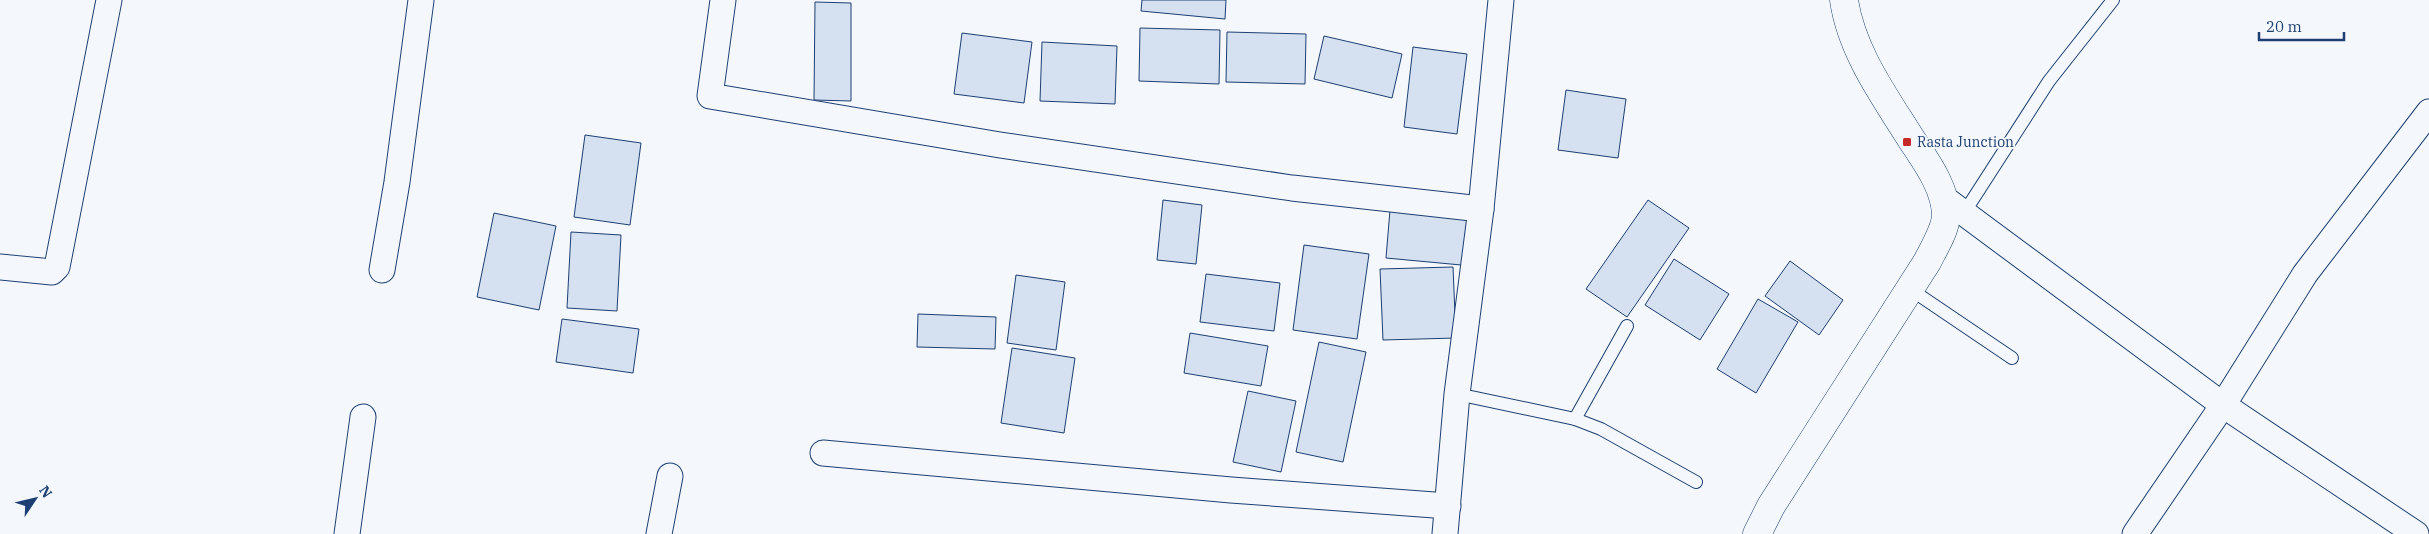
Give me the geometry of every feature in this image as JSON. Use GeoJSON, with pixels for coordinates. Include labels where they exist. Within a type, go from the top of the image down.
{"type":"FeatureCollection","features":[{"type":"Feature","properties":{"kind":"street"},"geometry":{"type":"LineString","coordinates":[[0,267],[52,272],[57,267],[109,0]]}},
{"type":"Feature","properties":{"kind":"street"},"geometry":{"type":"LineString","coordinates":[[382,270],[397,182],[421,0]]}},
{"type":"Feature","properties":{"kind":"street"},"geometry":{"type":"LineString","coordinates":[[723,0],[710,96],[990,143],[1292,188],[1481,209]]}},
{"type":"Feature","properties":{"kind":"street"},"geometry":{"type":"LineString","coordinates":[[1445,534],[1457,394],[1481,209],[1501,0]]}},
{"type":"Feature","properties":{"kind":"street"},"geometry":{"type":"LineString","coordinates":[[1844,0],[1854,38],[1872,74],[1954,206],[2223,405],[2416,534]]}},
{"type":"Feature","properties":{"kind":"street"},"geometry":{"type":"LineString","coordinates":[[2135,534],[2223,405],[2305,274],[2429,112]]}},
{"type":"Feature","properties":{"kind":"street"},"geometry":{"type":"LineString","coordinates":[[1757,534],[1771,506],[1927,262],[1944,228],[1946,217],[1954,206]]}},
{"type":"Feature","properties":{"kind":"street"},"geometry":{"type":"LineString","coordinates":[[347,534],[363,417]]}},
{"type":"Feature","properties":{"kind":"street"},"geometry":{"type":"LineString","coordinates":[[822,453],[1232,490],[1448,506]]}},
{"type":"Feature","properties":{"kind":"street"},"geometry":{"type":"LineString","coordinates":[[659,534],[670,476]]}},
{"type":"Feature","properties":{"kind":"lane"},"geometry":{"type":"LineString","coordinates":[[1954,206],[2113,0]]}},
{"type":"Feature","properties":{"kind":"lane"},"geometry":{"type":"LineString","coordinates":[[1910,289],[2012,358]]}},
{"type":"Feature","properties":{"kind":"lane"},"geometry":{"type":"LineString","coordinates":[[1575,419],[1627,326]]}},
{"type":"Feature","properties":{"kind":"lane"},"geometry":{"type":"LineString","coordinates":[[1457,394],[1575,419],[1601,429],[1696,482]]}},
{"type":"Feature","properties":{"kind":"building"},"geometry":{"type":"Polygon","coordinates":[[[1142,0],[1226,0],[1225,19],[1141,11],[1142,0]]]}},
{"type":"Feature","properties":{"kind":"building"},"geometry":{"type":"Polygon","coordinates":[[[815,2],[851,3],[851,101],[814,100],[815,2]]]}},
{"type":"Feature","properties":{"kind":"building"},"geometry":{"type":"Polygon","coordinates":[[[1140,28],[1220,30],[1219,84],[1139,81],[1140,28]]]}},
{"type":"Feature","properties":{"kind":"building"},"geometry":{"type":"Polygon","coordinates":[[[1227,32],[1306,34],[1305,84],[1226,82],[1227,32]]]}},
{"type":"Feature","properties":{"kind":"building"},"geometry":{"type":"Polygon","coordinates":[[[962,33],[1032,42],[1024,103],[954,94],[962,33]]]}},
{"type":"Feature","properties":{"kind":"building"},"geometry":{"type":"Polygon","coordinates":[[[1324,36],[1402,54],[1392,98],[1314,79],[1324,36]]]}},
{"type":"Feature","properties":{"kind":"building"},"geometry":{"type":"Polygon","coordinates":[[[1042,42],[1117,46],[1115,104],[1040,101],[1042,42]]]}},
{"type":"Feature","properties":{"kind":"building"},"geometry":{"type":"Polygon","coordinates":[[[1413,47],[1467,54],[1457,134],[1404,127],[1413,47]]]}},
{"type":"Feature","properties":{"kind":"building"},"geometry":{"type":"Polygon","coordinates":[[[1566,90],[1626,99],[1618,158],[1558,150],[1566,90]]]}},
{"type":"Feature","properties":{"kind":"building"},"geometry":{"type":"Polygon","coordinates":[[[585,135],[641,143],[630,225],[574,217],[585,135]]]}},
{"type":"Feature","properties":{"kind":"building"},"geometry":{"type":"Polygon","coordinates":[[[1163,200],[1202,205],[1196,264],[1157,260],[1163,200]]]}},
{"type":"Feature","properties":{"kind":"building"},"geometry":{"type":"Polygon","coordinates":[[[1648,200],[1689,228],[1627,317],[1586,289],[1648,200]]]}},
{"type":"Feature","properties":{"kind":"building"},"geometry":{"type":"Polygon","coordinates":[[[1390,210],[1476,218],[1472,266],[1386,258],[1390,210]]]}},
{"type":"Feature","properties":{"kind":"building"},"geometry":{"type":"Polygon","coordinates":[[[494,213],[556,226],[539,310],[477,297],[494,213]]]}},
{"type":"Feature","properties":{"kind":"building"},"geometry":{"type":"Polygon","coordinates":[[[571,232],[621,235],[617,311],[567,308],[571,232]]]}},
{"type":"Feature","properties":{"kind":"building"},"geometry":{"type":"Polygon","coordinates":[[[1304,245],[1369,254],[1357,339],[1293,330],[1304,245]]]}},
{"type":"Feature","properties":{"kind":"building"},"geometry":{"type":"Polygon","coordinates":[[[1674,259],[1729,294],[1700,340],[1645,305],[1674,259]]]}},
{"type":"Feature","properties":{"kind":"building"},"geometry":{"type":"Polygon","coordinates":[[[1790,261],[1843,300],[1819,335],[1765,296],[1790,261]]]}},
{"type":"Feature","properties":{"kind":"building"},"geometry":{"type":"Polygon","coordinates":[[[1453,267],[1456,338],[1383,340],[1380,269],[1453,267]]]}},
{"type":"Feature","properties":{"kind":"building"},"geometry":{"type":"Polygon","coordinates":[[[1206,274],[1280,283],[1274,331],[1200,322],[1206,274]]]}},
{"type":"Feature","properties":{"kind":"building"},"geometry":{"type":"Polygon","coordinates":[[[1016,275],[1065,282],[1056,350],[1007,343],[1016,275]]]}},
{"type":"Feature","properties":{"kind":"building"},"geometry":{"type":"Polygon","coordinates":[[[1758,299],[1798,322],[1756,393],[1717,369],[1758,299]]]}},
{"type":"Feature","properties":{"kind":"building"},"geometry":{"type":"Polygon","coordinates":[[[918,314],[996,317],[995,349],[917,347],[918,314]]]}},
{"type":"Feature","properties":{"kind":"building"},"geometry":{"type":"Polygon","coordinates":[[[562,319],[639,329],[633,373],[556,362],[562,319]]]}},
{"type":"Feature","properties":{"kind":"building"},"geometry":{"type":"Polygon","coordinates":[[[1190,333],[1268,346],[1261,386],[1184,373],[1190,333]]]}},
{"type":"Feature","properties":{"kind":"building"},"geometry":{"type":"Polygon","coordinates":[[[1319,342],[1366,352],[1343,462],[1296,452],[1319,342]]]}},
{"type":"Feature","properties":{"kind":"building"},"geometry":{"type":"Polygon","coordinates":[[[1012,348],[1075,358],[1064,433],[1001,423],[1012,348]]]}},
{"type":"Feature","properties":{"kind":"building"},"geometry":{"type":"Polygon","coordinates":[[[1248,391],[1296,401],[1281,472],[1233,462],[1248,391]]]}},
{"type":"Feature","properties":{"kind":"place","name":"Rasta Junction"},"geometry":{"type":"Point","coordinates":[1907,142]}}]}
